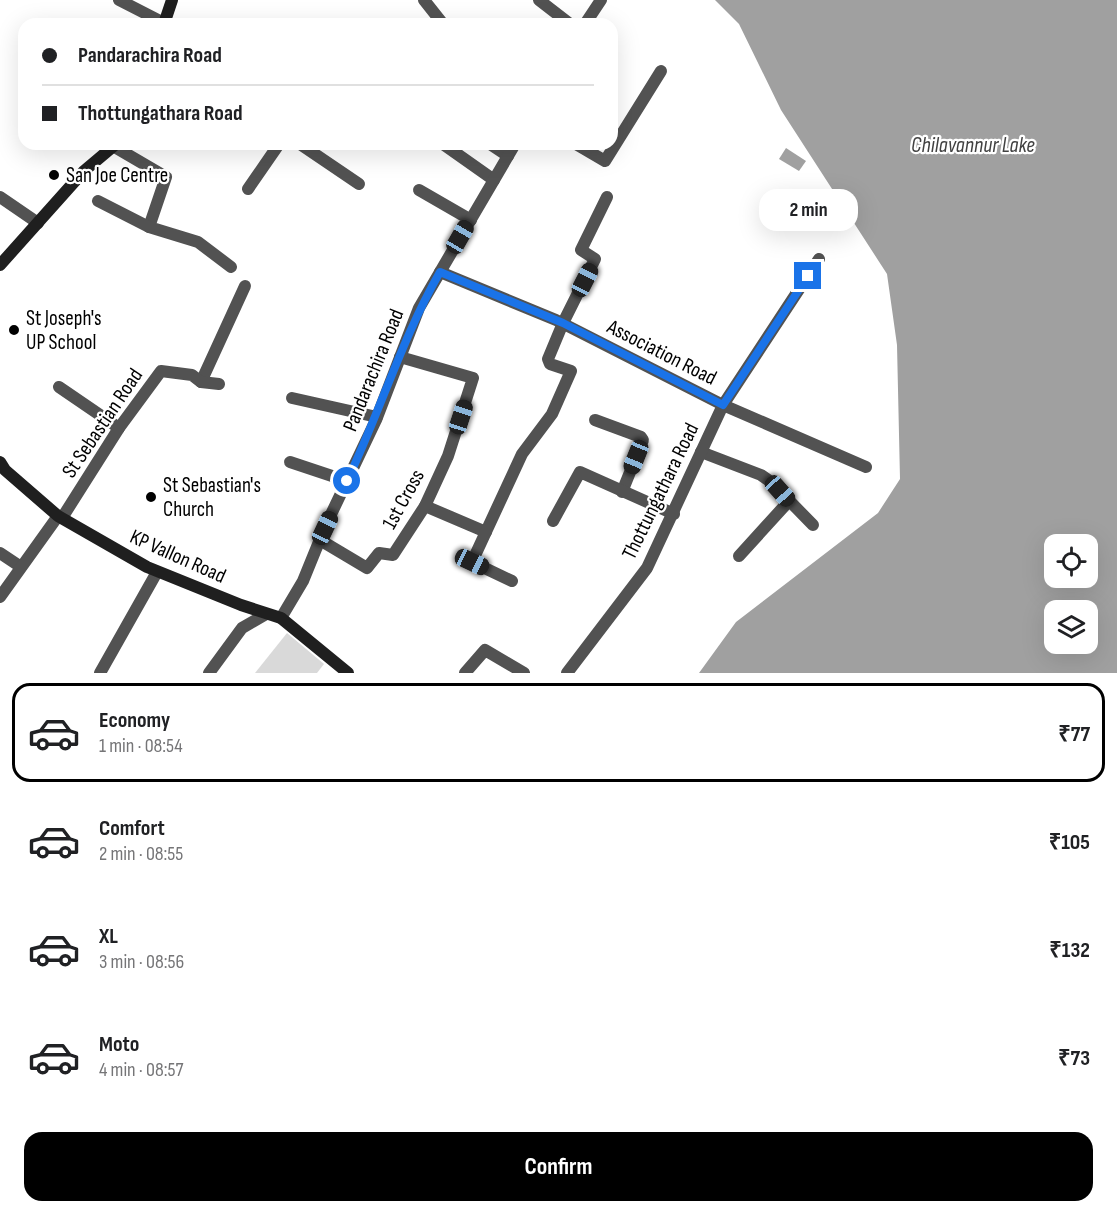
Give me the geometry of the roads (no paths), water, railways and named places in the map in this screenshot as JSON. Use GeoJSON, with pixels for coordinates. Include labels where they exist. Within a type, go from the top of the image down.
{"type":"FeatureCollection","features":[{"type":"Feature","properties":{"kind":"street"},"geometry":{"type":"LineString","coordinates":[[118,0],[152,18]]}},
{"type":"Feature","properties":{"kind":"street"},"geometry":{"type":"LineString","coordinates":[[166,18],[172,0]]}},
{"type":"Feature","properties":{"kind":"street"},"geometry":{"type":"LineString","coordinates":[[424,0],[439,18]]}},
{"type":"Feature","properties":{"kind":"street"},"geometry":{"type":"LineString","coordinates":[[538,0],[562,18]]}},
{"type":"Feature","properties":{"kind":"street"},"geometry":{"type":"LineString","coordinates":[[589,18],[601,0]]}},
{"type":"Feature","properties":{"kind":"street"},"geometry":{"type":"LineString","coordinates":[[618,140],[661,71]]}},
{"type":"Feature","properties":{"kind":"street"},"geometry":{"type":"LineString","coordinates":[[0,265],[84,171],[109,150]]}},
{"type":"Feature","properties":{"kind":"street"},"geometry":{"type":"LineString","coordinates":[[123,150],[166,177],[149,226]]}},
{"type":"Feature","properties":{"kind":"street"},"geometry":{"type":"LineString","coordinates":[[248,189],[275,150]]}},
{"type":"Feature","properties":{"kind":"street"},"geometry":{"type":"LineString","coordinates":[[309,150],[359,184]]}},
{"type":"Feature","properties":{"kind":"street"},"geometry":{"type":"LineString","coordinates":[[452,150],[494,180]]}},
{"type":"Feature","properties":{"kind":"street"},"geometry":{"type":"LineString","coordinates":[[499,150],[508,156]]}},
{"type":"Feature","properties":{"kind":"street","name":"Pandarachira Road"},"geometry":{"type":"LineString","coordinates":[[281,618],[303,581],[377,417],[419,308],[512,150]]}},
{"type":"Feature","properties":{"kind":"street"},"geometry":{"type":"LineString","coordinates":[[586,150],[605,161],[612,150]]}},
{"type":"Feature","properties":{"kind":"street"},"geometry":{"type":"LineString","coordinates":[[419,190],[471,220]]}},
{"type":"Feature","properties":{"kind":"street"},"geometry":{"type":"LineString","coordinates":[[0,197],[38,223]]}},
{"type":"Feature","properties":{"kind":"street"},"geometry":{"type":"LineString","coordinates":[[512,581],[472,562],[522,454],[552,414],[571,371],[550,364],[548,359],[595,259],[581,249],[607,197]]}},
{"type":"Feature","properties":{"kind":"street"},"geometry":{"type":"LineString","coordinates":[[98,201],[149,226],[198,242],[231,267]]}},
{"type":"Feature","properties":{"kind":"street","name":"Thottungathara Road"},"geometry":{"type":"LineString","coordinates":[[567,673],[647,568],[723,405],[819,259]]}},
{"type":"Feature","properties":{"kind":"street","name":"Association Road"},"geometry":{"type":"LineString","coordinates":[[440,272],[563,323],[723,405],[866,467]]}},
{"type":"Feature","properties":{"kind":"street"},"geometry":{"type":"LineString","coordinates":[[201,382],[245,286]]}},
{"type":"Feature","properties":{"kind":"street","name":"1st Cross"},"geometry":{"type":"LineString","coordinates":[[320,540],[368,568],[379,553],[393,555],[425,506],[448,456],[473,378],[400,357]]}},
{"type":"Feature","properties":{"kind":"street","name":"St Sebastian Road"},"geometry":{"type":"LineString","coordinates":[[0,597],[60,517],[161,370],[192,375],[201,382],[219,384]]}},
{"type":"Feature","properties":{"kind":"street"},"geometry":{"type":"LineString","coordinates":[[59,387],[119,428]]}},
{"type":"Feature","properties":{"kind":"street"},"geometry":{"type":"LineString","coordinates":[[292,398],[377,417]]}},
{"type":"Feature","properties":{"kind":"street"},"geometry":{"type":"LineString","coordinates":[[595,420],[641,437],[643,440],[622,492]]}},
{"type":"Feature","properties":{"kind":"street"},"geometry":{"type":"LineString","coordinates":[[701,452],[761,475],[813,525]]}},
{"type":"Feature","properties":{"kind":"street","name":"KP Vallon Road"},"geometry":{"type":"LineString","coordinates":[[0,462],[5,470],[60,517],[157,572],[281,618],[348,673]]}},
{"type":"Feature","properties":{"kind":"street"},"geometry":{"type":"LineString","coordinates":[[290,462],[347,481]]}},
{"type":"Feature","properties":{"kind":"street"},"geometry":{"type":"LineString","coordinates":[[553,521],[580,472],[674,514]]}},
{"type":"Feature","properties":{"kind":"street"},"geometry":{"type":"LineString","coordinates":[[739,556],[789,501]]}},
{"type":"Feature","properties":{"kind":"street"},"geometry":{"type":"LineString","coordinates":[[425,506],[486,532]]}},
{"type":"Feature","properties":{"kind":"street"},"geometry":{"type":"LineString","coordinates":[[0,553],[21,567]]}},
{"type":"Feature","properties":{"kind":"street"},"geometry":{"type":"LineString","coordinates":[[100,673],[157,572]]}},
{"type":"Feature","properties":{"kind":"street"},"geometry":{"type":"LineString","coordinates":[[241,605],[242,628]]}},
{"type":"Feature","properties":{"kind":"street"},"geometry":{"type":"LineString","coordinates":[[209,673],[242,628],[266,614]]}},
{"type":"Feature","properties":{"kind":"street"},"geometry":{"type":"LineString","coordinates":[[465,673],[485,650],[524,673]]}},
{"type":"Feature","properties":{"kind":"water","name":"Chilavannur Lake"},"geometry":{"type":"Polygon","coordinates":[[[715,0],[1117,0],[1117,673],[699,673],[736,622],[878,513],[900,479],[897,345],[887,274],[781,110],[739,24],[715,0]]]}},
{"type":"Feature","properties":{"kind":"water"},"geometry":{"type":"Polygon","coordinates":[[[786,148],[806,161],[799,171],[779,159],[786,148]]]}},
{"type":"Feature","properties":{"kind":"place","name":"San Joe Centre"},"geometry":{"type":"Point","coordinates":[54,175]}},
{"type":"Feature","properties":{"kind":"place","name":"St Joseph's UP School"},"geometry":{"type":"Point","coordinates":[14,330]}},
{"type":"Feature","properties":{"kind":"place","name":"St Sebastian's Church"},"geometry":{"type":"Point","coordinates":[151,497]}}]}
